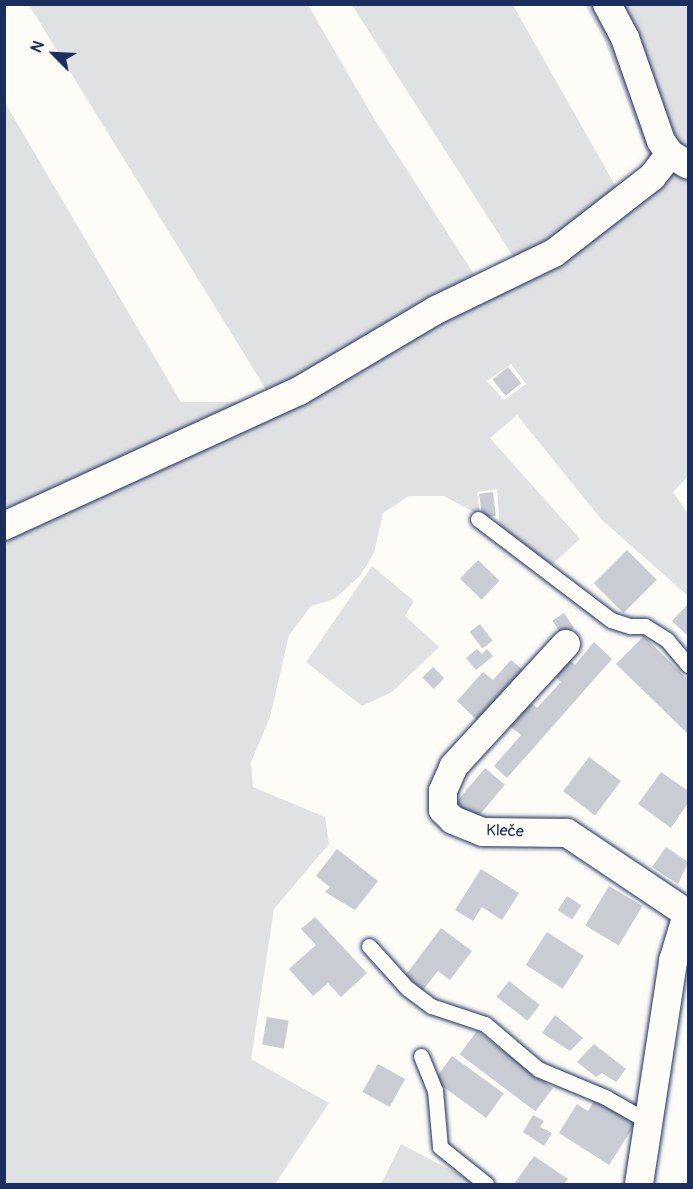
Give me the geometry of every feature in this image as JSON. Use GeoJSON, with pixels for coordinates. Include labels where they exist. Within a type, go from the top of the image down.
{"type":"FeatureCollection","features":[{"type":"Feature","properties":{"kind":"street"},"geometry":{"type":"LineString","coordinates":[[4,525],[299,391],[462,296],[554,253],[652,177],[679,160],[661,141],[625,38],[607,4]]}},
{"type":"Feature","properties":{"kind":"street","name":"Kleče"},"geometry":{"type":"LineString","coordinates":[[566,644],[454,766],[443,790],[443,810],[453,820],[483,832],[567,833],[687,923],[673,961],[639,1185]]}},
{"type":"Feature","properties":{"kind":"lane"},"geometry":{"type":"LineString","coordinates":[[478,519],[611,620],[630,626],[645,626],[667,640],[688,664]]}},
{"type":"Feature","properties":{"kind":"lane"},"geometry":{"type":"LineString","coordinates":[[369,946],[407,988],[431,1006],[485,1024],[538,1069],[605,1097],[649,1122]]}},
{"type":"Feature","properties":{"kind":"lane"},"geometry":{"type":"LineString","coordinates":[[421,1056],[435,1090],[440,1147],[486,1185]]}},
{"type":"Feature","properties":{"kind":"shaded area"},"geometry":{"type":"Polygon","coordinates":[[[29,5],[308,5],[373,117],[477,279],[270,396],[29,5]]]}},
{"type":"Feature","properties":{"kind":"shaded area"},"geometry":{"type":"Polygon","coordinates":[[[352,5],[513,5],[620,194],[516,261],[352,5]]]}},
{"type":"Feature","properties":{"kind":"shaded area"},"geometry":{"type":"Polygon","coordinates":[[[585,5],[595,5],[614,41],[653,149],[650,161],[604,39],[585,5]]]}},
{"type":"Feature","properties":{"kind":"shaded area"},"geometry":{"type":"Polygon","coordinates":[[[616,5],[688,5],[688,154],[674,140],[616,5]]]}},
{"type":"Feature","properties":{"kind":"shaded area"},"geometry":{"type":"Polygon","coordinates":[[[4,101],[181,402],[259,402],[4,517],[4,101]]]}},
{"type":"Feature","properties":{"kind":"shaded area"},"geometry":{"type":"Polygon","coordinates":[[[674,169],[688,174],[688,476],[673,492],[688,514],[688,596],[601,519],[517,415],[490,438],[580,539],[549,567],[500,529],[497,489],[477,492],[480,515],[444,496],[409,496],[383,513],[374,553],[360,576],[334,599],[311,606],[289,635],[270,717],[251,762],[253,787],[325,817],[329,844],[274,909],[251,1059],[329,1103],[275,1184],[5,1184],[4,534],[283,408],[674,169]],[[511,364],[487,381],[504,400],[526,384],[511,364]]]}},
{"type":"Feature","properties":{"kind":"shaded area"},"geometry":{"type":"Polygon","coordinates":[[[372,566],[414,601],[405,616],[439,647],[392,692],[362,706],[306,662],[372,566]]]}},
{"type":"Feature","properties":{"kind":"shaded area"},"geometry":{"type":"Polygon","coordinates":[[[401,1144],[477,1184],[381,1184],[401,1144]]]}},
{"type":"Feature","properties":{"kind":"building"},"geometry":{"type":"Polygon","coordinates":[[[508,367],[521,383],[506,396],[492,380],[508,367]]]}},
{"type":"Feature","properties":{"kind":"building"},"geometry":{"type":"Polygon","coordinates":[[[493,492],[496,516],[482,518],[479,494],[493,492]]]}},
{"type":"Feature","properties":{"kind":"building"},"geometry":{"type":"Polygon","coordinates":[[[627,550],[657,580],[623,613],[594,583],[627,550]]]}},
{"type":"Feature","properties":{"kind":"building"},"geometry":{"type":"Polygon","coordinates":[[[478,560],[500,581],[482,600],[460,579],[478,560]]]}},
{"type":"Feature","properties":{"kind":"building"},"geometry":{"type":"Polygon","coordinates":[[[688,604],[688,636],[672,621],[688,604]]]}},
{"type":"Feature","properties":{"kind":"building"},"geometry":{"type":"Polygon","coordinates":[[[564,613],[574,628],[562,636],[552,621],[564,613]]]}},
{"type":"Feature","properties":{"kind":"building"},"geometry":{"type":"Polygon","coordinates":[[[480,624],[493,641],[482,649],[470,632],[480,624]]]}},
{"type":"Feature","properties":{"kind":"building"},"geometry":{"type":"Polygon","coordinates":[[[644,636],[688,680],[688,734],[616,664],[644,636]]]}},
{"type":"Feature","properties":{"kind":"building"},"geometry":{"type":"Polygon","coordinates":[[[594,642],[612,659],[507,778],[494,766],[521,735],[505,722],[526,698],[537,708],[561,682],[551,673],[566,657],[575,665],[594,642]]]}},
{"type":"Feature","properties":{"kind":"building"},"geometry":{"type":"Polygon","coordinates":[[[477,649],[482,654],[487,649],[493,656],[476,670],[466,658],[477,649]]]}},
{"type":"Feature","properties":{"kind":"building"},"geometry":{"type":"Polygon","coordinates":[[[511,660],[523,670],[477,720],[457,701],[483,672],[493,680],[511,660]]]}},
{"type":"Feature","properties":{"kind":"building"},"geometry":{"type":"Polygon","coordinates":[[[433,667],[444,678],[434,689],[422,678],[433,667]]]}},
{"type":"Feature","properties":{"kind":"building"},"geometry":{"type":"Polygon","coordinates":[[[589,757],[621,781],[595,815],[563,791],[589,757]]]}},
{"type":"Feature","properties":{"kind":"building"},"geometry":{"type":"Polygon","coordinates":[[[485,768],[505,785],[473,823],[453,806],[485,768]]]}},
{"type":"Feature","properties":{"kind":"building"},"geometry":{"type":"Polygon","coordinates":[[[661,772],[688,791],[688,803],[671,828],[638,804],[661,772]]]}},
{"type":"Feature","properties":{"kind":"building"},"geometry":{"type":"Polygon","coordinates":[[[666,847],[688,862],[678,884],[652,867],[666,847]]]}},
{"type":"Feature","properties":{"kind":"building"},"geometry":{"type":"Polygon","coordinates":[[[337,849],[378,881],[355,910],[325,892],[330,887],[316,876],[337,849]]]}},
{"type":"Feature","properties":{"kind":"building"},"geometry":{"type":"Polygon","coordinates":[[[481,869],[519,893],[502,920],[482,907],[473,921],[455,910],[481,869]]]}},
{"type":"Feature","properties":{"kind":"building"},"geometry":{"type":"Polygon","coordinates":[[[609,886],[642,906],[619,946],[585,925],[609,886]]]}},
{"type":"Feature","properties":{"kind":"building"},"geometry":{"type":"Polygon","coordinates":[[[567,896],[581,905],[572,920],[558,910],[567,896]]]}},
{"type":"Feature","properties":{"kind":"building"},"geometry":{"type":"Polygon","coordinates":[[[315,917],[367,973],[341,997],[328,983],[313,996],[289,969],[316,945],[301,929],[315,917]]]}},
{"type":"Feature","properties":{"kind":"building"},"geometry":{"type":"Polygon","coordinates":[[[441,928],[472,951],[450,980],[438,971],[423,990],[405,976],[441,928]]]}},
{"type":"Feature","properties":{"kind":"building"},"geometry":{"type":"Polygon","coordinates":[[[547,932],[584,956],[563,989],[526,965],[547,932]]]}},
{"type":"Feature","properties":{"kind":"building"},"geometry":{"type":"Polygon","coordinates":[[[509,981],[540,1005],[527,1021],[497,997],[509,981]]]}},
{"type":"Feature","properties":{"kind":"building"},"geometry":{"type":"Polygon","coordinates":[[[555,1015],[583,1038],[570,1051],[542,1033],[555,1015]]]}},
{"type":"Feature","properties":{"kind":"building"},"geometry":{"type":"Polygon","coordinates":[[[267,1017],[289,1021],[284,1048],[262,1045],[267,1017]]]}},
{"type":"Feature","properties":{"kind":"building"},"geometry":{"type":"Polygon","coordinates":[[[477,1031],[553,1088],[535,1111],[460,1054],[477,1031]]]}},
{"type":"Feature","properties":{"kind":"building"},"geometry":{"type":"Polygon","coordinates":[[[594,1044],[626,1069],[616,1082],[602,1073],[596,1077],[577,1062],[594,1044]]]}},
{"type":"Feature","properties":{"kind":"building"},"geometry":{"type":"Polygon","coordinates":[[[452,1056],[504,1094],[486,1118],[434,1080],[452,1056]]]}},
{"type":"Feature","properties":{"kind":"building"},"geometry":{"type":"Polygon","coordinates":[[[378,1064],[405,1079],[390,1107],[362,1092],[378,1064]]]}},
{"type":"Feature","properties":{"kind":"building"},"geometry":{"type":"Polygon","coordinates":[[[595,1099],[635,1124],[609,1165],[559,1133],[577,1104],[588,1111],[595,1099]]]}},
{"type":"Feature","properties":{"kind":"building"},"geometry":{"type":"Polygon","coordinates":[[[533,1115],[544,1121],[540,1127],[552,1133],[544,1146],[523,1132],[533,1115]]]}},
{"type":"Feature","properties":{"kind":"building"},"geometry":{"type":"Polygon","coordinates":[[[534,1156],[568,1179],[564,1184],[514,1184],[534,1156]]]}}]}
